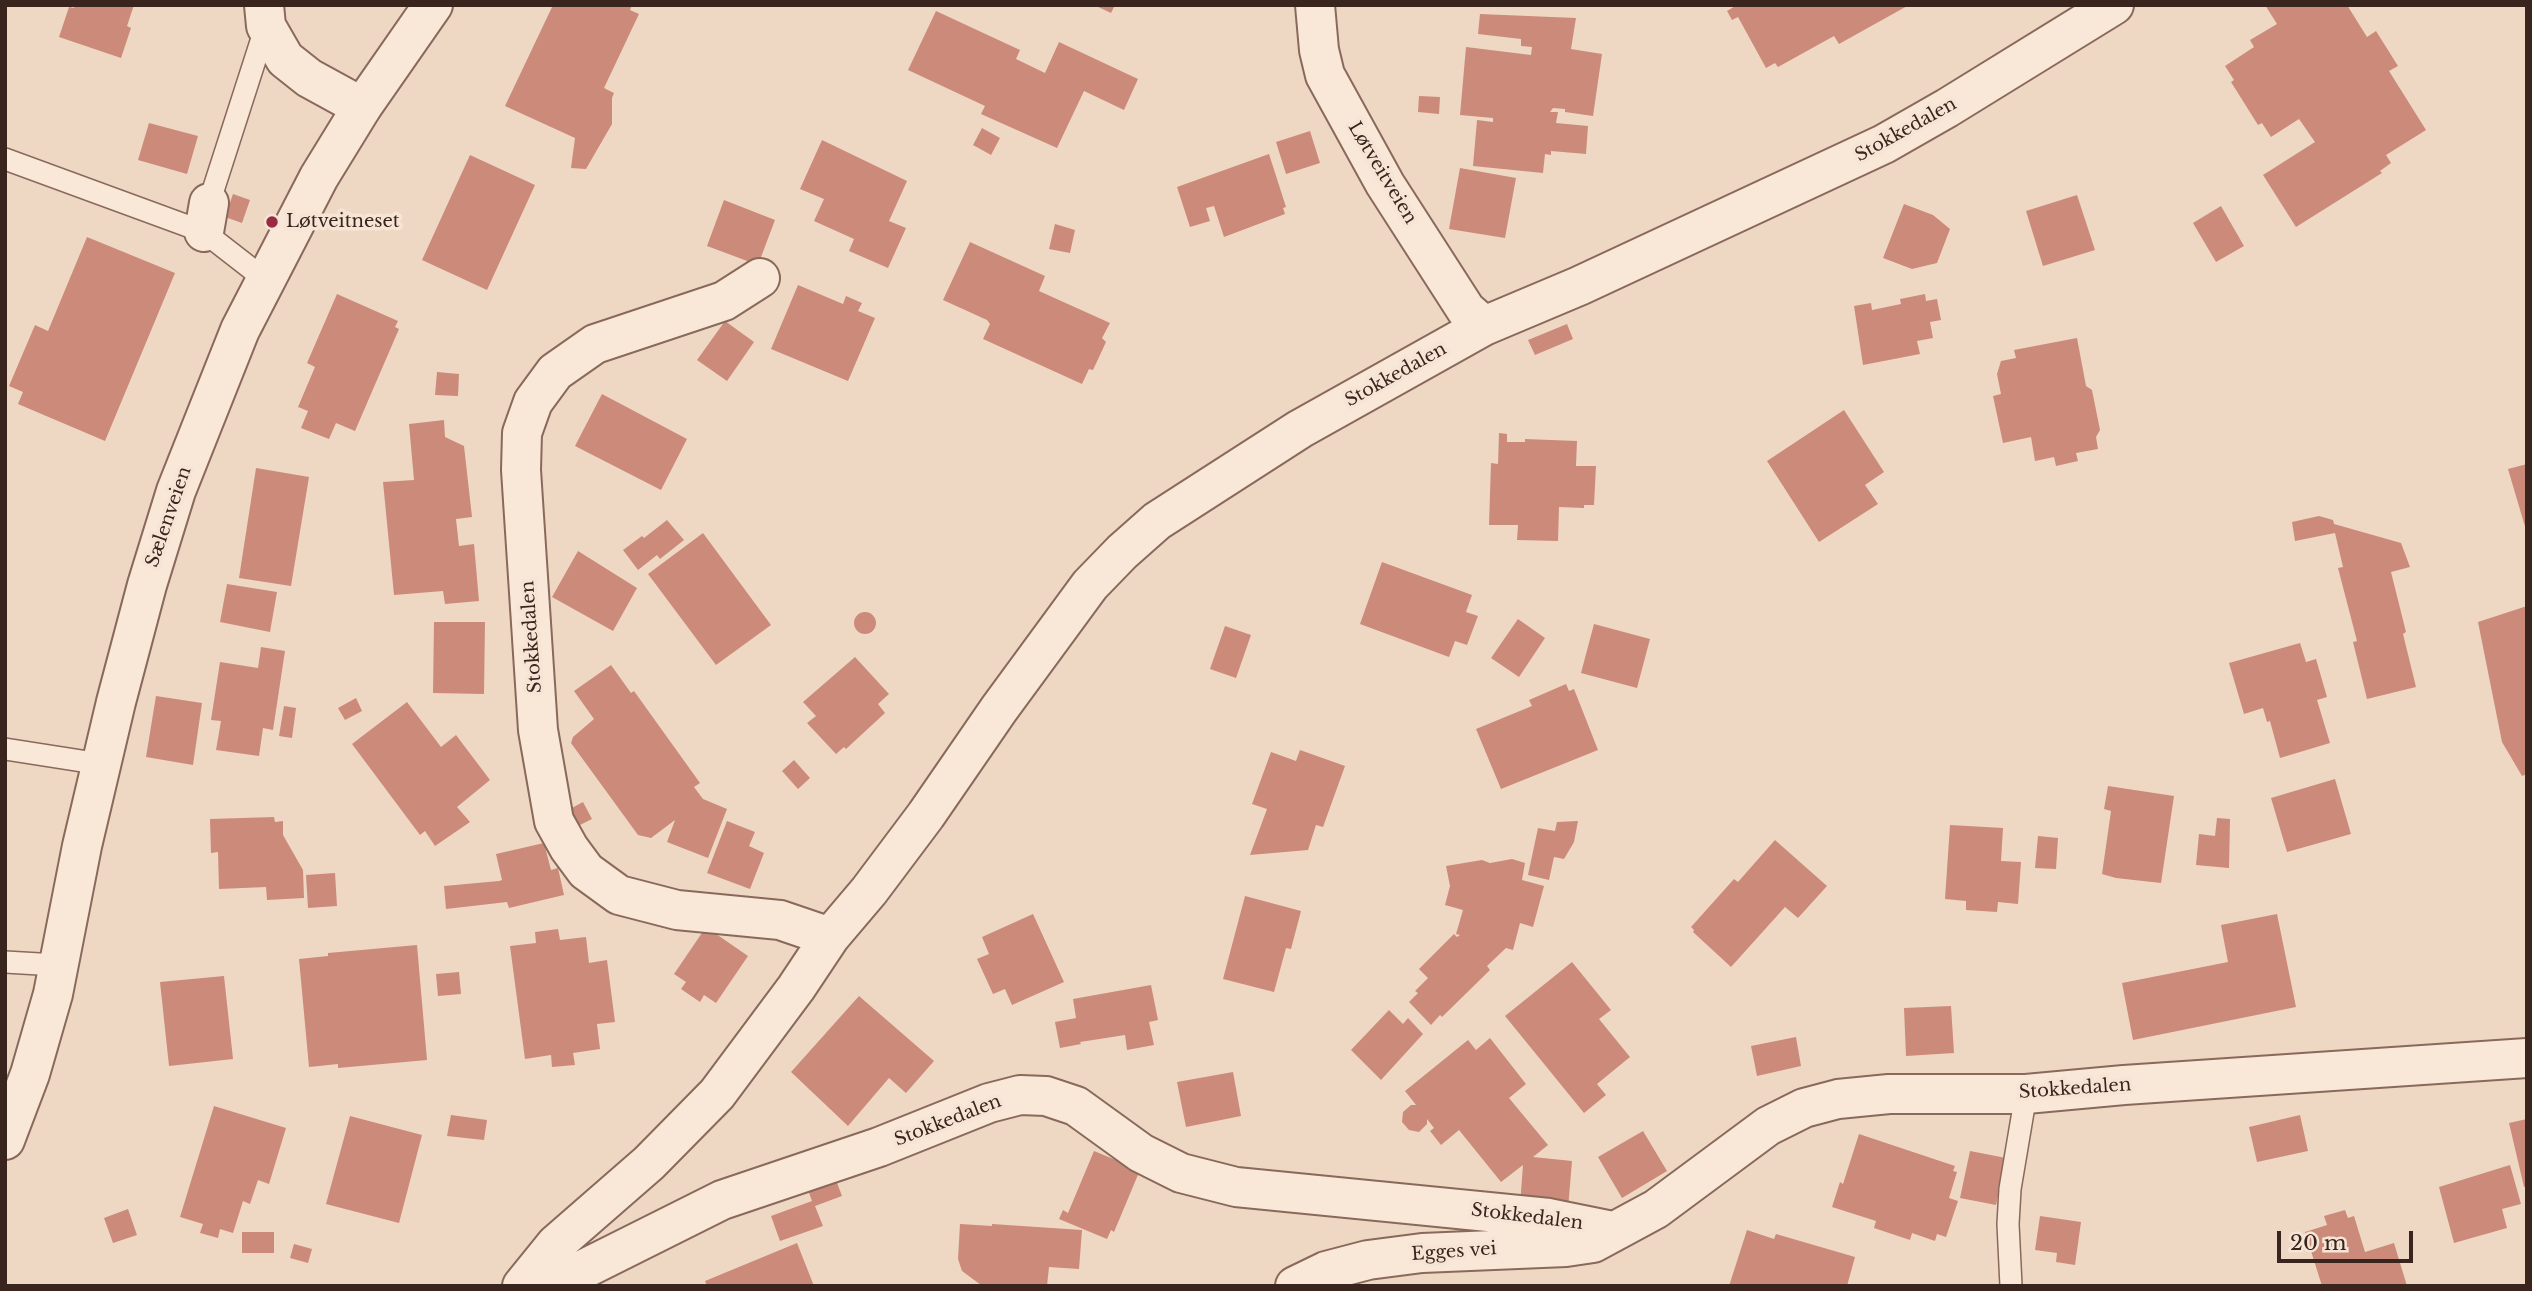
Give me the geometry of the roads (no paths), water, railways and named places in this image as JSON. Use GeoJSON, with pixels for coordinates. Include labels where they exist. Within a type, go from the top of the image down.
{"type":"FeatureCollection","features":[{"type":"Feature","properties":{"kind":"street","name":"Sælenveien"},"geometry":{"type":"LineString","coordinates":[[5,1140],[30,1074],[53,994],[101,764],[147,585],[176,491],[240,330],[319,177],[362,107],[433,5]]}},
{"type":"Feature","properties":{"kind":"street","name":"Løtveitveien"},"geometry":{"type":"LineString","coordinates":[[1315,5],[1319,50],[1325,75],[1385,184],[1466,310],[1483,326]]}},
{"type":"Feature","properties":{"kind":"street","name":"Stokkedalen"},"geometry":{"type":"LineString","coordinates":[[547,1285],[556,1244],[649,1163],[717,1094],[796,988],[830,937],[869,891],[926,815],[1083,595],[1122,552],[1157,521],[1300,429],[1483,326],[1578,286],[1884,144],[2114,5]]}},
{"type":"Feature","properties":{"kind":"street"},"geometry":{"type":"LineString","coordinates":[[265,16],[285,59],[309,78],[362,107]]}},
{"type":"Feature","properties":{"kind":"street","name":"Stokkedalen"},"geometry":{"type":"LineString","coordinates":[[760,278],[724,300],[595,344],[555,372],[533,401],[522,433],[521,470],[538,730],[554,821],[586,871],[619,895],[677,910],[780,920],[830,937]]}},
{"type":"Feature","properties":{"kind":"street","name":"Stokkedalen"},"geometry":{"type":"LineString","coordinates":[[547,1285],[722,1200],[879,1147],[989,1103],[1020,1095],[1046,1096],[1076,1106],[1141,1153],[1181,1173],[1236,1186],[1549,1218],[1615,1231],[1656,1209],[1768,1126],[1804,1108],[1838,1099],[1889,1094],[2026,1094],[2527,1058]]}},
{"type":"Feature","properties":{"kind":"street","name":"Egges vei"},"geometry":{"type":"LineString","coordinates":[[1295,1286],[1326,1271],[1368,1260],[1422,1253],[1566,1247],[1593,1243],[1615,1231]]}},
{"type":"Feature","properties":{"kind":"lane"},"geometry":{"type":"LineString","coordinates":[[206,218],[265,16]]}},
{"type":"Feature","properties":{"kind":"lane"},"geometry":{"type":"LineString","coordinates":[[5,159],[206,218],[267,281]]}},
{"type":"Feature","properties":{"kind":"lane"},"geometry":{"type":"LineString","coordinates":[[5,749],[101,764]]}},
{"type":"Feature","properties":{"kind":"lane"},"geometry":{"type":"LineString","coordinates":[[5,962],[57,965]]}},
{"type":"Feature","properties":{"kind":"lane"},"geometry":{"type":"LineString","coordinates":[[2011,1286],[2008,1224],[2010,1189],[2026,1094]]}},
{"type":"Feature","properties":{"kind":"place","name":"Løtveitneset"},"geometry":{"type":"Point","coordinates":[272,222]}}]}
